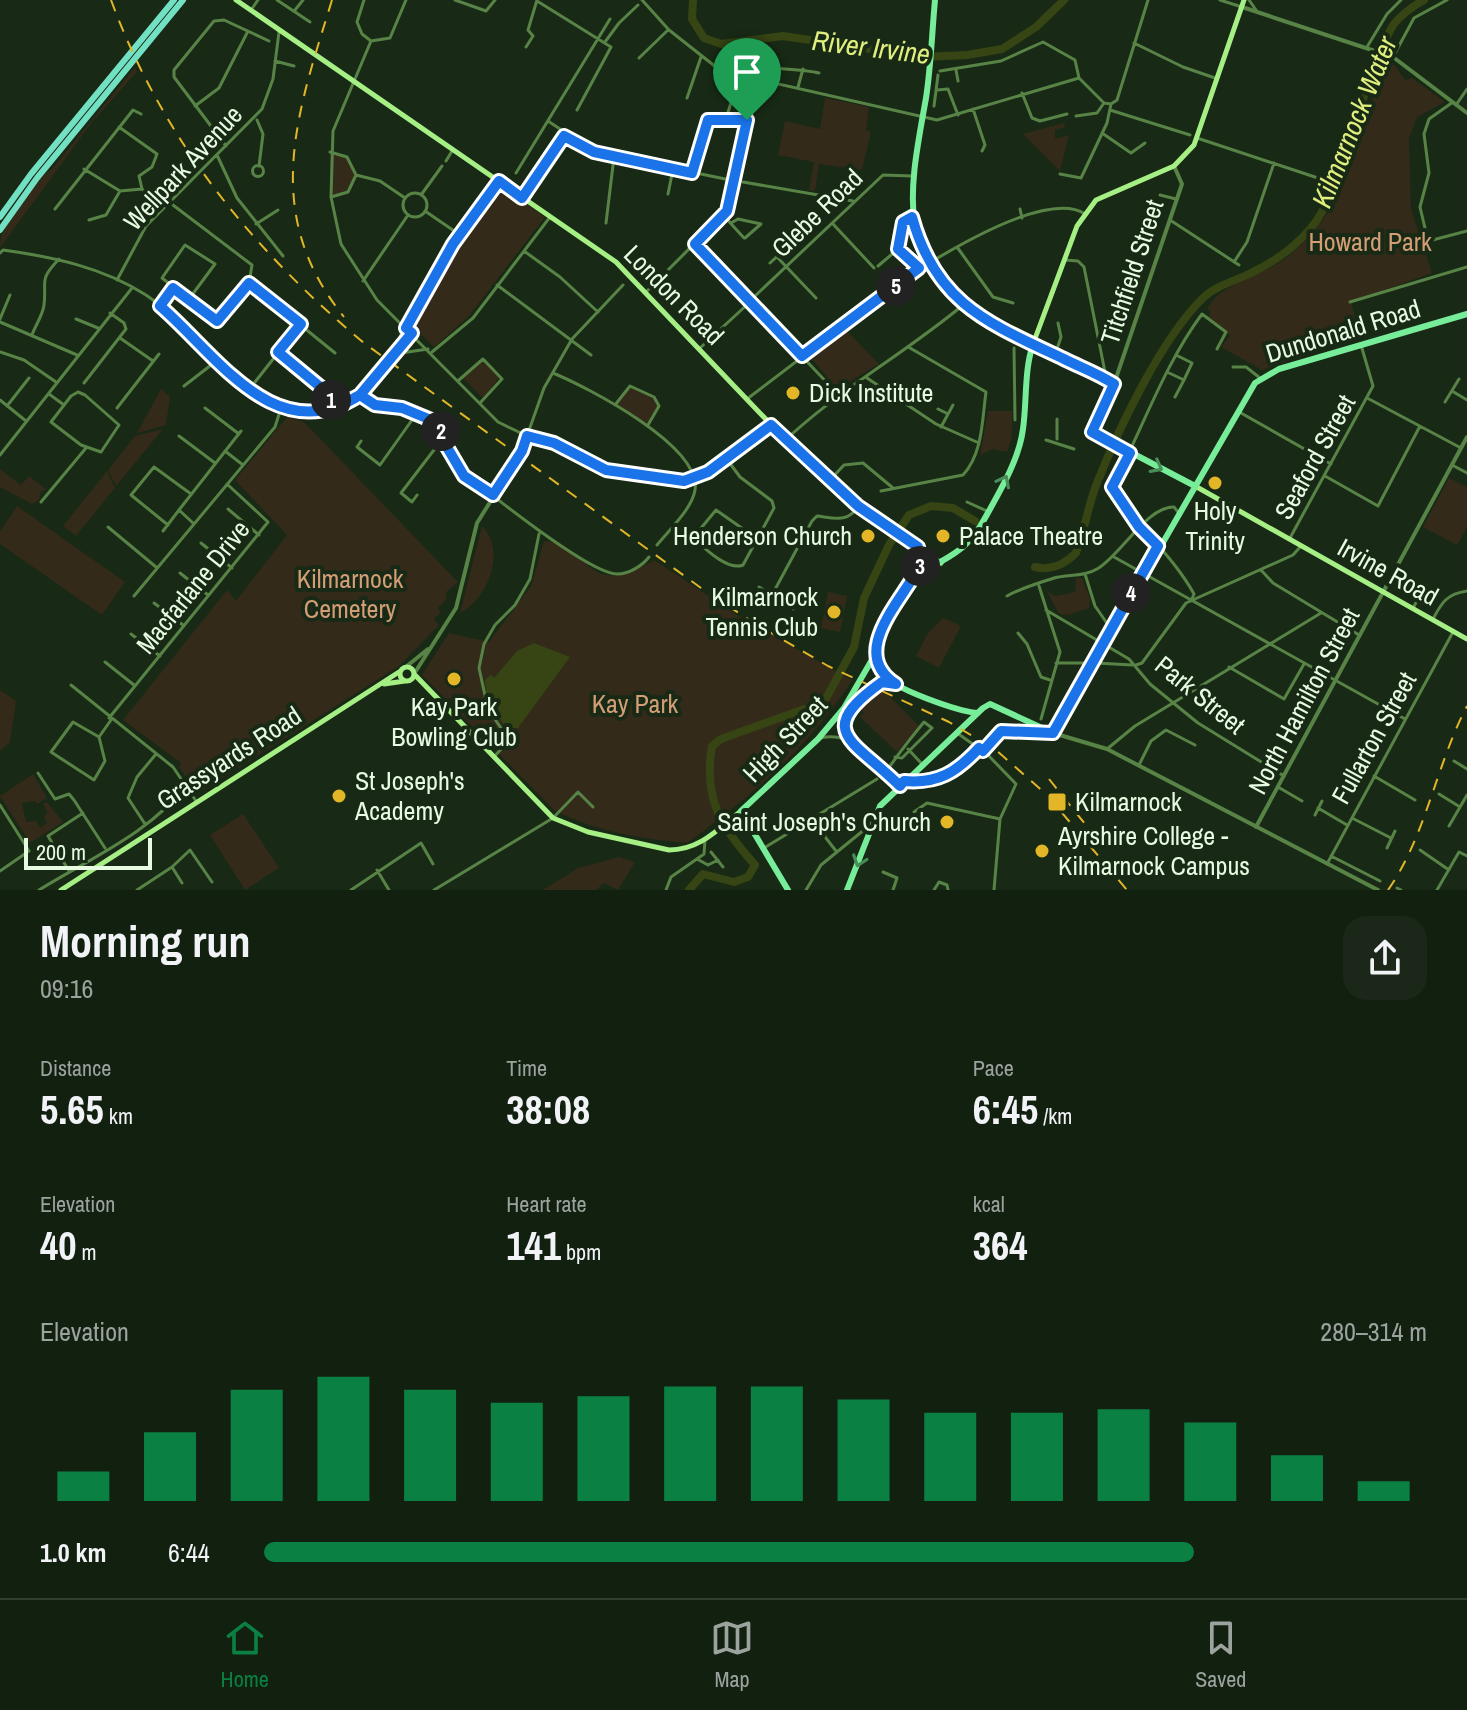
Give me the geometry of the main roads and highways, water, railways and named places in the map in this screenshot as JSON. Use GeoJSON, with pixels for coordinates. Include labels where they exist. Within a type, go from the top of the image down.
{"type":"FeatureCollection","features":[{"type":"Feature","properties":{"kind":"highway"},"geometry":{"type":"LineString","coordinates":[[0,217],[31,174],[174,0]]}},
{"type":"Feature","properties":{"kind":"highway"},"geometry":{"type":"LineString","coordinates":[[0,230],[37,178],[183,0]]}},
{"type":"Feature","properties":{"kind":"main road","name":"London Road"},"geometry":{"type":"LineString","coordinates":[[236,0],[616,262],[647,291],[771,425],[858,506],[942,563]]}},
{"type":"Feature","properties":{"kind":"main road"},"geometry":{"type":"LineString","coordinates":[[935,0],[912,176],[912,217],[919,244],[934,273],[963,305],[978,317],[1044,350],[1029,365]]}},
{"type":"Feature","properties":{"kind":"main road"},"geometry":{"type":"LineString","coordinates":[[908,585],[971,542],[989,512],[1017,455],[1033,344],[1085,214],[1108,192],[1174,166],[1194,137],[1245,2]]}},
{"type":"Feature","properties":{"kind":"main road","name":"Dundonald Road"},"geometry":{"type":"LineString","coordinates":[[977,713],[990,704],[1050,732],[1237,411],[1260,378],[1279,369],[1467,314]]}},
{"type":"Feature","properties":{"kind":"main road"},"geometry":{"type":"LineString","coordinates":[[1022,339],[1029,365]]}},
{"type":"Feature","properties":{"kind":"main road","name":"Titchfield Street"},"geometry":{"type":"LineString","coordinates":[[1044,350],[1114,384],[1092,432],[1183,481]]}},
{"type":"Feature","properties":{"kind":"main road"},"geometry":{"type":"LineString","coordinates":[[1183,481],[1195,486]]}},
{"type":"Feature","properties":{"kind":"main road"},"geometry":{"type":"LineString","coordinates":[[1183,481],[1186,499]]}},
{"type":"Feature","properties":{"kind":"main road","name":"Irvine Road"},"geometry":{"type":"LineString","coordinates":[[1195,486],[1467,639]]}},
{"type":"Feature","properties":{"kind":"main road"},"geometry":{"type":"LineString","coordinates":[[908,585],[920,565],[918,547]]}},
{"type":"Feature","properties":{"kind":"main road","name":"High Street"},"geometry":{"type":"LineString","coordinates":[[741,811],[818,739],[844,708],[877,651],[885,618],[908,585]]}},
{"type":"Feature","properties":{"kind":"main road"},"geometry":{"type":"LineString","coordinates":[[847,890],[879,807],[977,713],[896,684],[882,673],[877,651]]}},
{"type":"Feature","properties":{"kind":"main road","name":"Grassyards Road"},"geometry":{"type":"LineString","coordinates":[[61,890],[407,666],[414,674]]}},
{"type":"Feature","properties":{"kind":"main road"},"geometry":{"type":"LineString","coordinates":[[399,672],[408,681],[430,692]]}},
{"type":"Feature","properties":{"kind":"main road"},"geometry":{"type":"LineString","coordinates":[[379,684],[408,681],[414,674],[553,818],[588,832],[669,850],[685,850],[705,840],[741,811],[788,890]]}},
{"type":"Feature","properties":{"kind":"waterway","name":"River Irvine"},"geometry":{"type":"LineString","coordinates":[[693,0],[692,19],[704,38],[721,44],[783,36],[923,57],[967,55],[1002,49],[1036,27],[1064,0]]}},
{"type":"Feature","properties":{"kind":"waterway","name":"Kilmarnock Water"},"geometry":{"type":"LineString","coordinates":[[1035,567],[1057,566],[1076,553],[1094,491],[1117,437],[1142,385],[1187,315],[1213,290],[1262,268],[1282,254],[1317,220],[1334,188],[1381,49],[1398,19],[1424,0]]}},
{"type":"Feature","properties":{"kind":"waterway","name":"Kilmarnock Water"},"geometry":{"type":"LineString","coordinates":[[689,890],[703,874],[734,882],[748,877],[755,865],[733,838],[717,811],[710,782],[712,746],[721,739],[824,702],[854,647],[864,598],[889,545],[909,515],[931,506],[953,508],[975,521]]}},
{"type":"Feature","properties":{"kind":"railway"},"geometry":{"type":"LineString","coordinates":[[111,0],[156,99],[214,188],[284,269],[364,343],[701,588],[754,623],[828,666],[949,722],[996,750],[1047,795],[1127,890]]}},
{"type":"Feature","properties":{"kind":"railway"},"geometry":{"type":"LineString","coordinates":[[332,0],[298,123],[293,162],[294,201],[302,240],[318,278],[344,317]]}},
{"type":"Feature","properties":{"kind":"railway"},"geometry":{"type":"LineString","coordinates":[[1388,890],[1422,824],[1467,706]]}},
{"type":"Feature","properties":{"kind":"railway"},"geometry":{"type":"LineString","coordinates":[[1049,779],[1093,834]]}},
{"type":"Feature","properties":{"kind":"place","name":"Dick Institute"},"geometry":{"type":"Point","coordinates":[793,393]}},
{"type":"Feature","properties":{"kind":"place","name":"Holy Trinity"},"geometry":{"type":"Point","coordinates":[1215,483]}},
{"type":"Feature","properties":{"kind":"place","name":"Henderson Church"},"geometry":{"type":"Point","coordinates":[868,536]}},
{"type":"Feature","properties":{"kind":"place","name":"Palace Theatre"},"geometry":{"type":"Point","coordinates":[943,536]}},
{"type":"Feature","properties":{"kind":"place","name":"Kilmarnock Tennis Club"},"geometry":{"type":"Point","coordinates":[834,612]}},
{"type":"Feature","properties":{"kind":"place","name":"Kay Park Bowling Club"},"geometry":{"type":"Point","coordinates":[454,679]}},
{"type":"Feature","properties":{"kind":"place","name":"St Joseph's Academy"},"geometry":{"type":"Point","coordinates":[339,796]}},
{"type":"Feature","properties":{"kind":"place","name":"Kilmarnock"},"geometry":{"type":"Point","coordinates":[1057,802]}},
{"type":"Feature","properties":{"kind":"place","name":"Saint Joseph's Church"},"geometry":{"type":"Point","coordinates":[947,822]}},
{"type":"Feature","properties":{"kind":"place","name":"Ayrshire College - Kilmarnock Campus"},"geometry":{"type":"Point","coordinates":[1042,851]}},
{"type":"Feature","properties":{"kind":"park label","name":"Howard Park"},"geometry":{"type":"Point","coordinates":[1370,242]}},
{"type":"Feature","properties":{"kind":"park label","name":"Kilmarnock Cemetery"},"geometry":{"type":"Point","coordinates":[350,594]}},
{"type":"Feature","properties":{"kind":"park label","name":"Kay Park"},"geometry":{"type":"Point","coordinates":[635,704]}}]}
